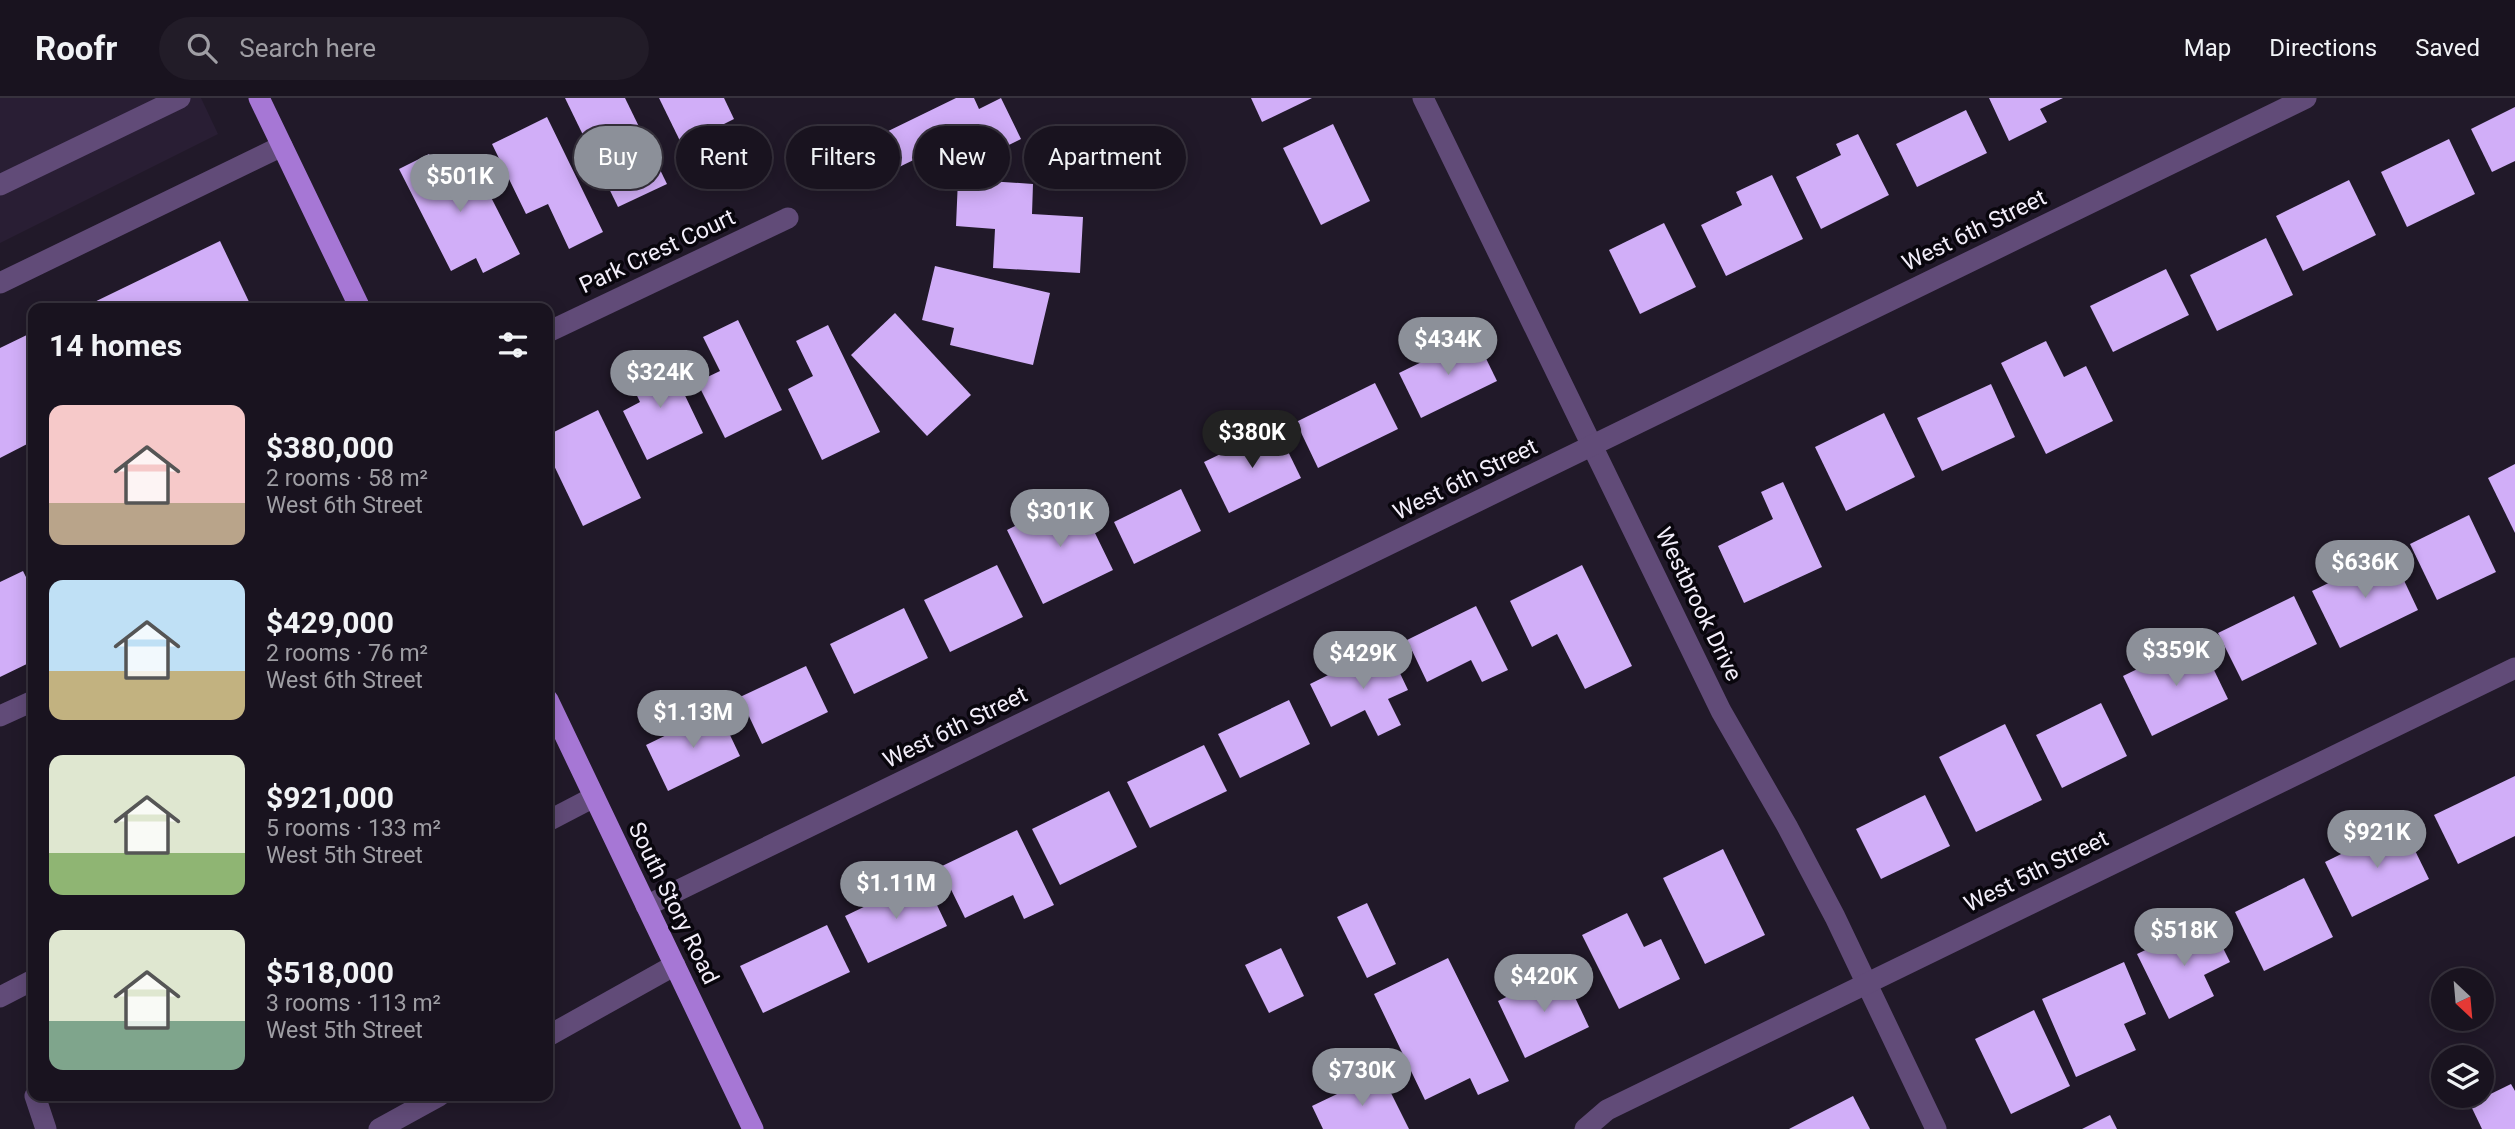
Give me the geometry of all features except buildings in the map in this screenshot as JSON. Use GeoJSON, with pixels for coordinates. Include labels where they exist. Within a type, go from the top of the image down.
{"type":"FeatureCollection","features":[{"type":"Feature","properties":{"kind":"main road"},"geometry":{"type":"LineString","coordinates":[[259,98],[358,303]]}},
{"type":"Feature","properties":{"kind":"main road","name":"South Story Road"},"geometry":{"type":"LineString","coordinates":[[553,726],[594,797],[753,1129]]}},
{"type":"Feature","properties":{"kind":"street"},"geometry":{"type":"LineString","coordinates":[[0,185],[180,98]]}},
{"type":"Feature","properties":{"kind":"street","name":"Westbrook Drive"},"geometry":{"type":"LineString","coordinates":[[1423,98],[1721,711],[1787,826],[1936,1129]]}},
{"type":"Feature","properties":{"kind":"street","name":"West 6th Street"},"geometry":{"type":"LineString","coordinates":[[646,906],[2306,98]]}},
{"type":"Feature","properties":{"kind":"street"},"geometry":{"type":"LineString","coordinates":[[0,283],[282,146]]}},
{"type":"Feature","properties":{"kind":"street","name":"Park Crest Court"},"geometry":{"type":"LineString","coordinates":[[553,330],[788,218]]}},
{"type":"Feature","properties":{"kind":"street","name":"West 5th Street"},"geometry":{"type":"LineString","coordinates":[[1585,1129],[1607,1111],[2515,668]]}},
{"type":"Feature","properties":{"kind":"street"},"geometry":{"type":"LineString","coordinates":[[0,716],[28,703]]}},
{"type":"Feature","properties":{"kind":"street"},"geometry":{"type":"LineString","coordinates":[[553,818],[594,797]]}},
{"type":"Feature","properties":{"kind":"street"},"geometry":{"type":"LineString","coordinates":[[553,1033],[675,965]]}},
{"type":"Feature","properties":{"kind":"street"},"geometry":{"type":"LineString","coordinates":[[0,996],[28,982]]}},
{"type":"Feature","properties":{"kind":"street"},"geometry":{"type":"LineString","coordinates":[[37,1101],[46,1129]]}},
{"type":"Feature","properties":{"kind":"street"},"geometry":{"type":"LineString","coordinates":[[379,1129],[430,1101]]}},
{"type":"Feature","properties":{"kind":"shaded area"},"geometry":{"type":"Polygon","coordinates":[[[0,98],[201,98],[218,134],[0,243],[0,98]]]}}]}
